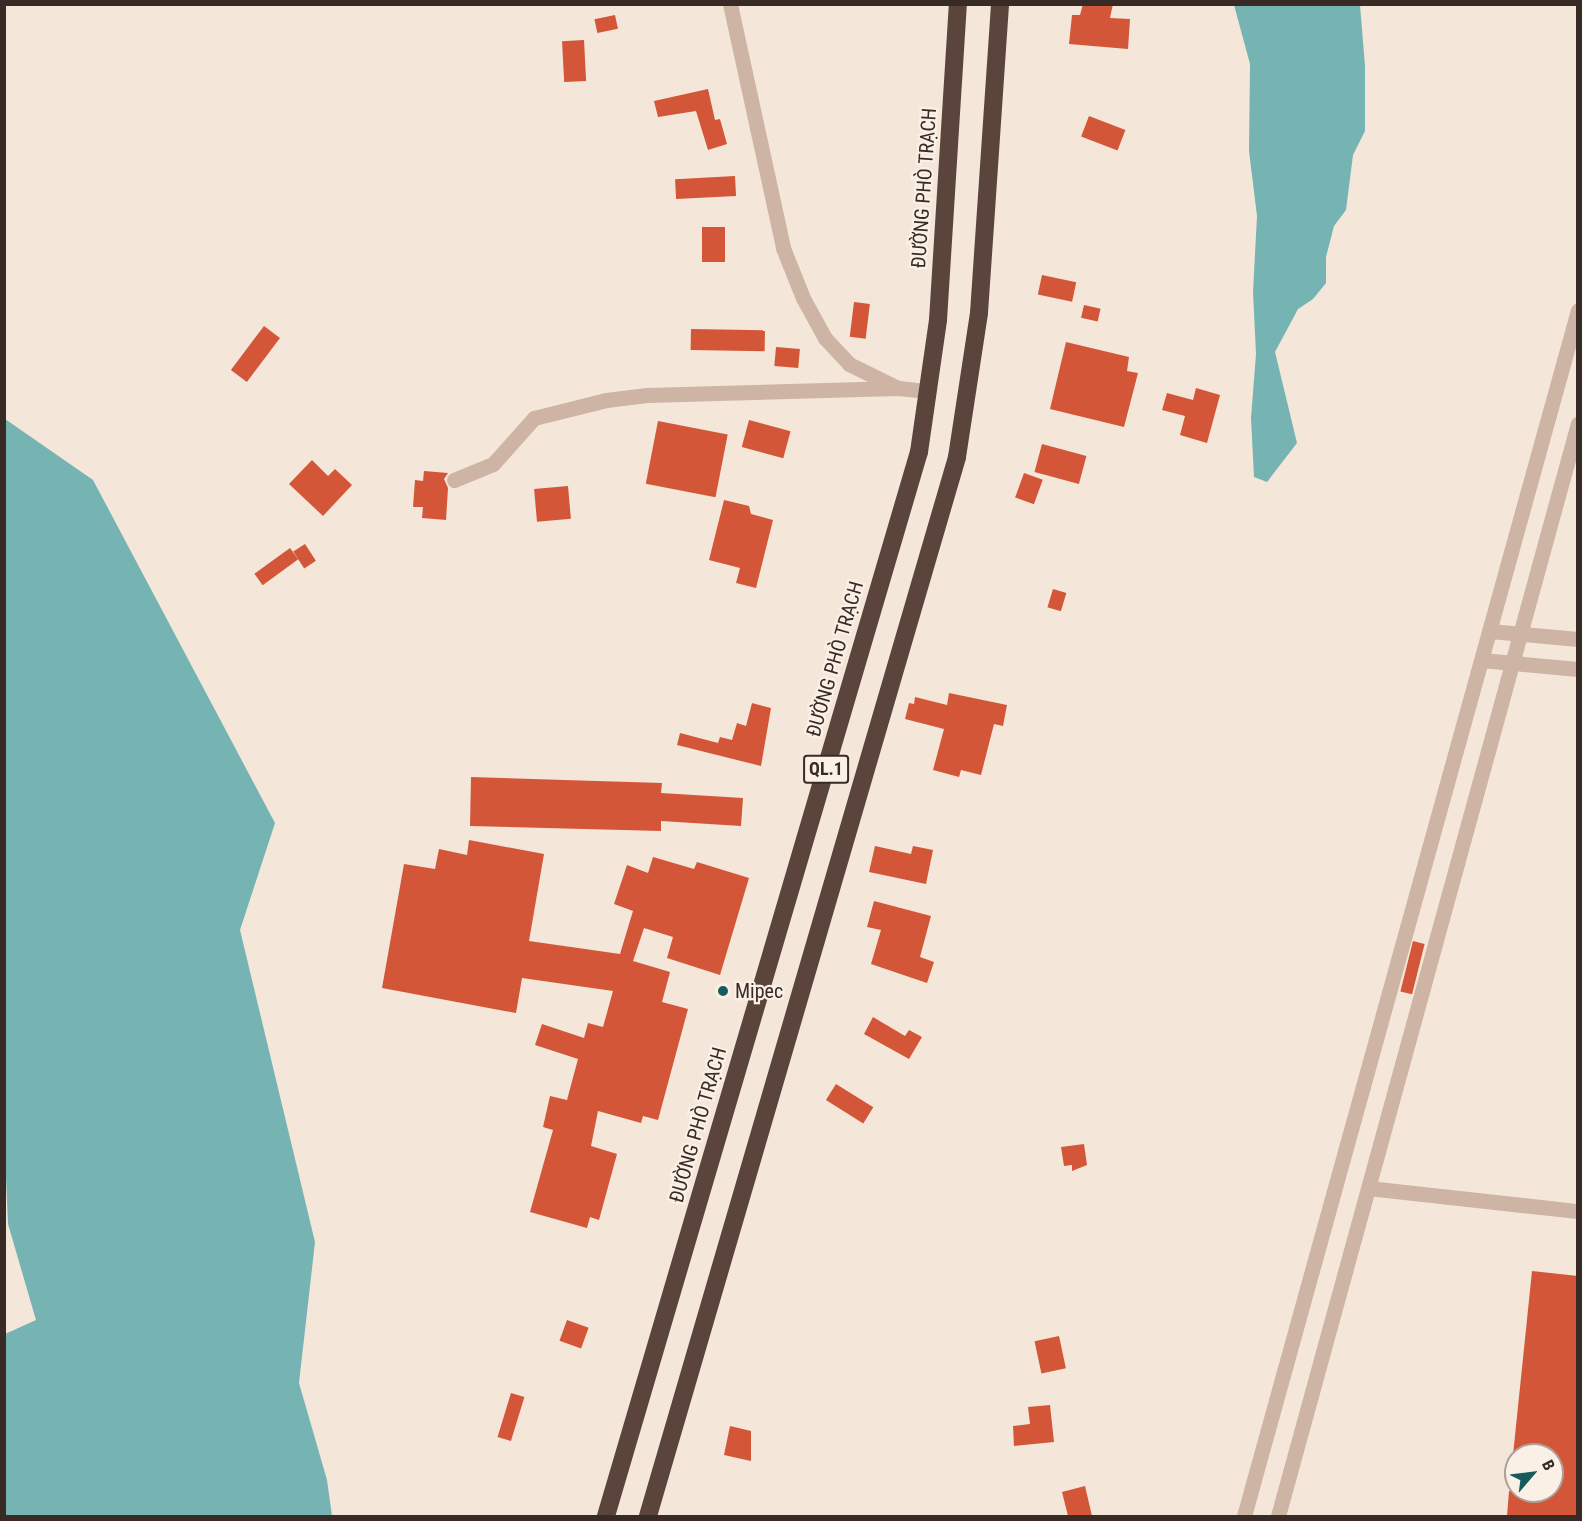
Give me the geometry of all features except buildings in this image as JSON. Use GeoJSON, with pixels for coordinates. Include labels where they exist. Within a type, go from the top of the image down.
{"type":"FeatureCollection","features":[{"type":"Feature","properties":{"kind":"highway","name":"ĐƯỜNG PHÒ TRẠCH"},"geometry":{"type":"LineString","coordinates":[[606,1516],[919,452],[938,320],[958,4]]}},
{"type":"Feature","properties":{"kind":"highway","name":"QL.1"},"geometry":{"type":"LineString","coordinates":[[648,1516],[957,458],[979,313],[1000,4]]}},
{"type":"Feature","properties":{"kind":"street"},"geometry":{"type":"LineString","coordinates":[[730,4],[783,248],[800,291],[825,338],[849,364],[898,388]]}},
{"type":"Feature","properties":{"kind":"street"},"geometry":{"type":"LineString","coordinates":[[1244,1516],[1578,310]]}},
{"type":"Feature","properties":{"kind":"street"},"geometry":{"type":"LineString","coordinates":[[454,480],[493,464],[534,418],[606,400],[647,395],[898,388],[928,390]]}},
{"type":"Feature","properties":{"kind":"street"},"geometry":{"type":"LineString","coordinates":[[1278,1516],[1578,423]]}},
{"type":"Feature","properties":{"kind":"street"},"geometry":{"type":"LineString","coordinates":[[1490,631],[1578,639]]}},
{"type":"Feature","properties":{"kind":"street"},"geometry":{"type":"LineString","coordinates":[[1482,660],[1578,669]]}},
{"type":"Feature","properties":{"kind":"street"},"geometry":{"type":"LineString","coordinates":[[1368,1188],[1578,1211]]}},
{"type":"Feature","properties":{"kind":"water"},"geometry":{"type":"Polygon","coordinates":[[[1234,5],[1360,5],[1365,66],[1365,131],[1353,155],[1346,210],[1334,226],[1326,257],[1326,283],[1313,299],[1298,309],[1275,352],[1297,443],[1267,482],[1254,477],[1251,418],[1256,354],[1253,292],[1257,216],[1249,151],[1250,64],[1234,5]]]}},
{"type":"Feature","properties":{"kind":"water"},"geometry":{"type":"Polygon","coordinates":[[[5,419],[93,480],[275,823],[240,930],[315,1242],[299,1383],[327,1480],[332,1516],[5,1516],[5,1334],[36,1320],[8,1224],[4,1133],[5,419]]]}},
{"type":"Feature","properties":{"kind":"place","name":"Mipec"},"geometry":{"type":"Point","coordinates":[723,991]}}]}
